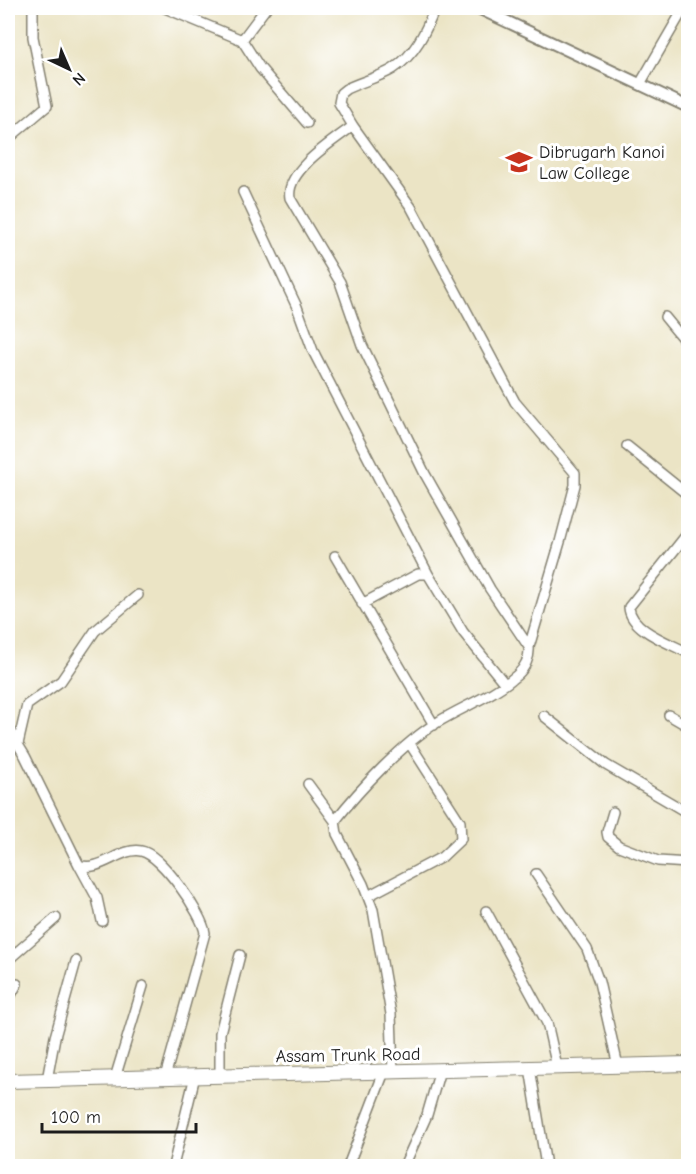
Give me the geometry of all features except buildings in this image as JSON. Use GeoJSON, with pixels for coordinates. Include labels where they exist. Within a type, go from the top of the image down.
{"type":"FeatureCollection","features":[{"type":"Feature","properties":{"kind":"main road","name":"Assam Trunk Road"},"geometry":{"type":"LineString","coordinates":[[8,1081],[688,1064]]}},
{"type":"Feature","properties":{"kind":"street"},"geometry":{"type":"LineString","coordinates":[[8,139],[46,106],[33,37],[33,8]]}},
{"type":"Feature","properties":{"kind":"street"},"geometry":{"type":"LineString","coordinates":[[165,8],[242,40],[267,76],[307,123]]}},
{"type":"Feature","properties":{"kind":"street"},"geometry":{"type":"LineString","coordinates":[[242,40],[266,8]]}},
{"type":"Feature","properties":{"kind":"street"},"geometry":{"type":"LineString","coordinates":[[335,821],[410,744],[434,725],[505,684],[519,673],[525,664],[561,542],[575,485],[575,473],[515,402],[411,207],[352,126],[339,103],[340,93],[393,69],[422,39],[435,8]]}},
{"type":"Feature","properties":{"kind":"street"},"geometry":{"type":"LineString","coordinates":[[478,8],[688,106]]}},
{"type":"Feature","properties":{"kind":"street"},"geometry":{"type":"LineString","coordinates":[[640,84],[684,8]]}},
{"type":"Feature","properties":{"kind":"street"},"geometry":{"type":"LineString","coordinates":[[352,126],[305,164],[290,187],[290,198],[340,282],[362,345],[439,500],[490,589],[529,647]]}},
{"type":"Feature","properties":{"kind":"street"},"geometry":{"type":"LineString","coordinates":[[243,192],[297,306],[313,351],[428,574],[463,632],[505,684]]}},
{"type":"Feature","properties":{"kind":"street"},"geometry":{"type":"LineString","coordinates":[[665,317],[688,345]]}},
{"type":"Feature","properties":{"kind":"street"},"geometry":{"type":"LineString","coordinates":[[627,446],[688,495]]}},
{"type":"Feature","properties":{"kind":"street"},"geometry":{"type":"LineString","coordinates":[[688,533],[629,607],[630,615],[638,625],[688,652]]}},
{"type":"Feature","properties":{"kind":"street"},"geometry":{"type":"LineString","coordinates":[[335,556],[434,725]]}},
{"type":"Feature","properties":{"kind":"street"},"geometry":{"type":"LineString","coordinates":[[362,604],[418,574],[428,574]]}},
{"type":"Feature","properties":{"kind":"street"},"geometry":{"type":"LineString","coordinates":[[18,744],[27,705],[61,681],[95,631],[138,595]]}},
{"type":"Feature","properties":{"kind":"street"},"geometry":{"type":"LineString","coordinates":[[669,715],[688,726]]}},
{"type":"Feature","properties":{"kind":"street"},"geometry":{"type":"LineString","coordinates":[[544,716],[606,765],[688,813]]}},
{"type":"Feature","properties":{"kind":"street"},"geometry":{"type":"LineString","coordinates":[[8,728],[97,898],[102,921]]}},
{"type":"Feature","properties":{"kind":"street"},"geometry":{"type":"LineString","coordinates":[[368,896],[442,857],[461,839],[460,822],[410,744]]}},
{"type":"Feature","properties":{"kind":"street"},"geometry":{"type":"LineString","coordinates":[[308,784],[335,821],[337,834],[368,896],[391,1014],[394,1072],[348,1167]]}},
{"type":"Feature","properties":{"kind":"street"},"geometry":{"type":"LineString","coordinates":[[613,812],[607,832],[608,837],[619,846],[658,861],[688,863]]}},
{"type":"Feature","properties":{"kind":"street"},"geometry":{"type":"LineString","coordinates":[[79,865],[90,867],[141,851],[160,863],[204,924],[204,940],[165,1077]]}},
{"type":"Feature","properties":{"kind":"street"},"geometry":{"type":"LineString","coordinates":[[536,874],[587,949],[599,982],[618,1066]]}},
{"type":"Feature","properties":{"kind":"street"},"geometry":{"type":"LineString","coordinates":[[486,911],[548,1023],[557,1067]]}},
{"type":"Feature","properties":{"kind":"street"},"geometry":{"type":"LineString","coordinates":[[8,960],[56,918]]}},
{"type":"Feature","properties":{"kind":"street"},"geometry":{"type":"LineString","coordinates":[[220,1076],[220,1033],[240,955]]}},
{"type":"Feature","properties":{"kind":"street"},"geometry":{"type":"LineString","coordinates":[[47,1080],[55,1037],[76,961]]}},
{"type":"Feature","properties":{"kind":"street"},"geometry":{"type":"LineString","coordinates":[[8,1000],[17,984]]}},
{"type":"Feature","properties":{"kind":"street"},"geometry":{"type":"LineString","coordinates":[[115,1078],[143,986]]}},
{"type":"Feature","properties":{"kind":"street"},"geometry":{"type":"LineString","coordinates":[[530,1068],[546,1167]]}},
{"type":"Feature","properties":{"kind":"street"},"geometry":{"type":"LineString","coordinates":[[404,1167],[427,1115],[440,1070]]}},
{"type":"Feature","properties":{"kind":"street"},"geometry":{"type":"LineString","coordinates":[[173,1167],[195,1076]]}},
{"type":"Feature","properties":{"kind":"place","name":"Dibrugarh Kanoi Law College"},"geometry":{"type":"Point","coordinates":[519,162]}}]}
